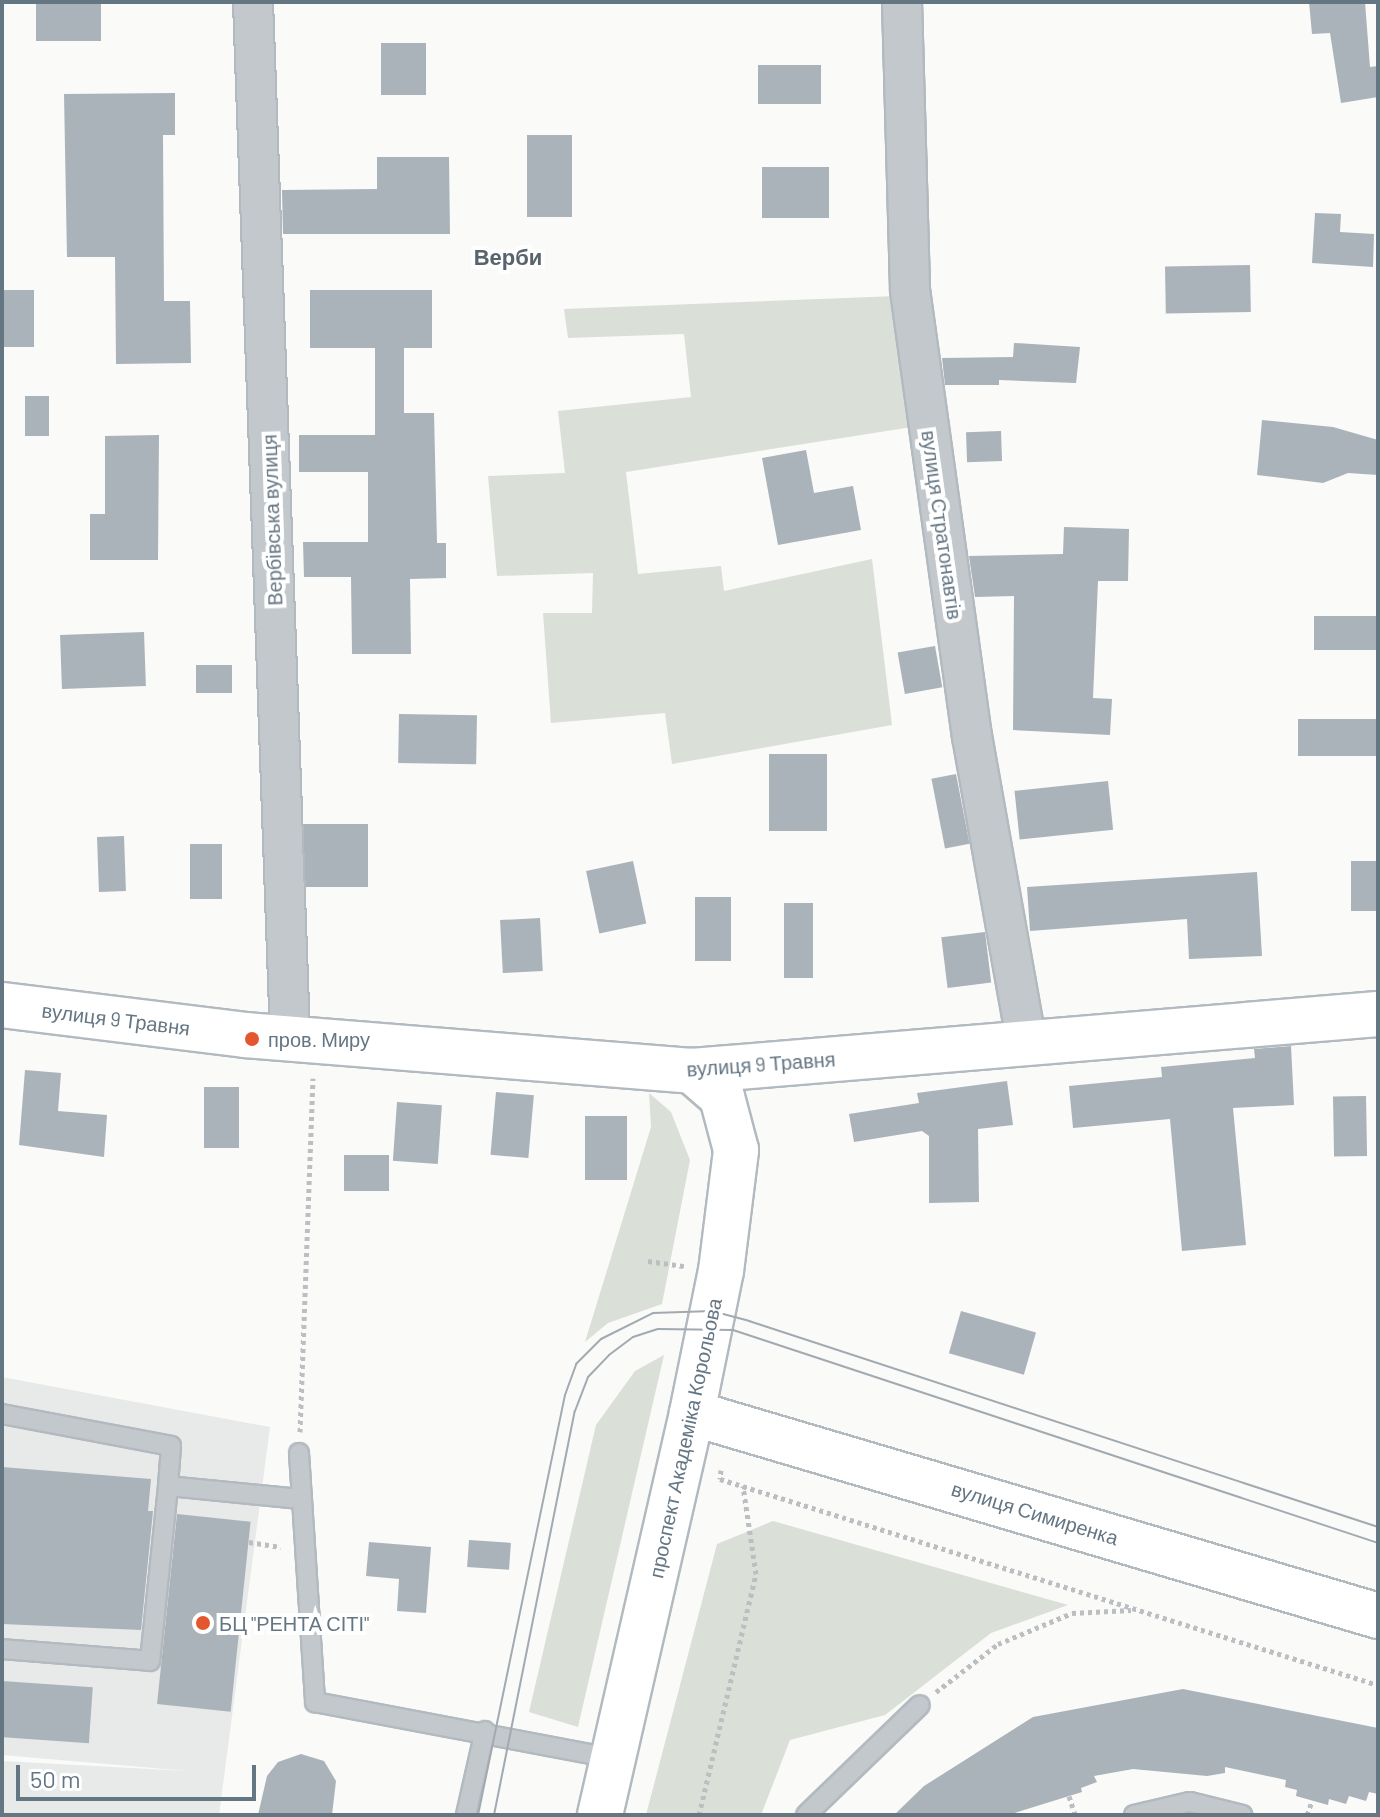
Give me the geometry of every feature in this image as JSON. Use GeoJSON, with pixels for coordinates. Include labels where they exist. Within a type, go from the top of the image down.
{"type":"FeatureCollection","features":[{"type":"Feature","properties":{"kind":"main road","name":"вулиця 9 Травня"},"geometry":{"type":"LineString","coordinates":[[2,1005],[306,1038],[692,1071],[1378,1014]]}},
{"type":"Feature","properties":{"kind":"main road","name":"проспект Академіка Корольова"},"geometry":{"type":"LineString","coordinates":[[600,1815],[692,1413],[721,1271],[736,1150],[722,1097],[692,1071]]}},
{"type":"Feature","properties":{"kind":"main road","name":"вулиця Симиренка"},"geometry":{"type":"LineString","coordinates":[[692,1413],[1378,1616]]}},
{"type":"Feature","properties":{"kind":"street","name":"Вербівська вулиця"},"geometry":{"type":"LineString","coordinates":[[253,2],[306,1038]]}},
{"type":"Feature","properties":{"kind":"street","name":"вулиця Стратонавтів"},"geometry":{"type":"LineString","coordinates":[[902,2],[910,290],[972,736],[1027,1044]]}},
{"type":"Feature","properties":{"kind":"lane"},"geometry":{"type":"LineString","coordinates":[[2,1414],[171,1446],[150,1661],[2,1649]]}},
{"type":"Feature","properties":{"kind":"lane"},"geometry":{"type":"LineString","coordinates":[[299,1453],[315,1702],[485,1731],[612,1758]]}},
{"type":"Feature","properties":{"kind":"lane"},"geometry":{"type":"LineString","coordinates":[[168,1486],[301,1499]]}},
{"type":"Feature","properties":{"kind":"lane"},"geometry":{"type":"LineString","coordinates":[[806,1815],[920,1705]]}},
{"type":"Feature","properties":{"kind":"lane"},"geometry":{"type":"LineString","coordinates":[[466,1815],[485,1731]]}},
{"type":"Feature","properties":{"kind":"lane"},"geometry":{"type":"LineString","coordinates":[[1134,1815],[1190,1802],[1242,1815]]}},
{"type":"Feature","properties":{"kind":"path"},"geometry":{"type":"LineString","coordinates":[[299,1453],[313,1072],[306,1038]]}},
{"type":"Feature","properties":{"kind":"path"},"geometry":{"type":"LineString","coordinates":[[699,1815],[756,1574],[743,1486]]}},
{"type":"Feature","properties":{"kind":"path"},"geometry":{"type":"LineString","coordinates":[[920,1705],[998,1644],[1072,1613],[1137,1610]]}},
{"type":"Feature","properties":{"kind":"path"},"geometry":{"type":"LineString","coordinates":[[1069,1796],[1075,1815]]}},
{"type":"Feature","properties":{"kind":"path"},"geometry":{"type":"LineString","coordinates":[[1307,1815],[1312,1801]]}},
{"type":"Feature","properties":{"kind":"shaded area"},"geometry":{"type":"Polygon","coordinates":[[[897,296],[912,427],[626,472],[638,574],[721,566],[724,591],[872,559],[892,725],[672,764],[665,713],[551,723],[543,613],[592,613],[593,573],[497,576],[488,476],[565,473],[558,411],[691,397],[684,334],[568,338],[564,309],[897,296]]]}},
{"type":"Feature","properties":{"kind":"shaded area"},"geometry":{"type":"Polygon","coordinates":[[[649,1093],[671,1112],[690,1160],[662,1304],[608,1323],[585,1342],[651,1127],[649,1093]]]}},
{"type":"Feature","properties":{"kind":"shaded area"},"geometry":{"type":"Polygon","coordinates":[[[664,1355],[578,1727],[529,1712],[596,1425],[635,1371],[664,1355]]]}},
{"type":"Feature","properties":{"kind":"shaded area"},"geometry":{"type":"Polygon","coordinates":[[[2,1377],[270,1427],[219,1815],[2,1815],[2,1761],[188,1771],[2,1755],[2,1377]]]}},
{"type":"Feature","properties":{"kind":"shaded area"},"geometry":{"type":"Polygon","coordinates":[[[773,1521],[1068,1605],[991,1633],[885,1715],[790,1740],[761,1815],[646,1815],[717,1544],[773,1521]]]}},
{"type":"Feature","properties":{"kind":"building"},"geometry":{"type":"Polygon","coordinates":[[[36,2],[101,2],[101,41],[36,41],[36,2]]]}},
{"type":"Feature","properties":{"kind":"building"},"geometry":{"type":"Polygon","coordinates":[[[1309,2],[1365,2],[1370,67],[1378,66],[1378,97],[1341,103],[1330,33],[1312,34],[1309,2]]]}},
{"type":"Feature","properties":{"kind":"building"},"geometry":{"type":"Polygon","coordinates":[[[381,43],[426,43],[426,95],[381,95],[381,43]]]}},
{"type":"Feature","properties":{"kind":"building"},"geometry":{"type":"Polygon","coordinates":[[[758,65],[821,65],[821,104],[758,104],[758,65]]]}},
{"type":"Feature","properties":{"kind":"building"},"geometry":{"type":"Polygon","coordinates":[[[175,93],[175,135],[163,135],[164,301],[190,301],[191,363],[116,364],[115,257],[67,257],[64,94],[175,93]]]}},
{"type":"Feature","properties":{"kind":"building"},"geometry":{"type":"Polygon","coordinates":[[[527,135],[572,135],[572,217],[527,217],[527,135]]]}},
{"type":"Feature","properties":{"kind":"building"},"geometry":{"type":"Polygon","coordinates":[[[377,157],[449,157],[450,234],[283,234],[282,190],[377,189],[377,157]]]}},
{"type":"Feature","properties":{"kind":"building"},"geometry":{"type":"Polygon","coordinates":[[[762,167],[829,167],[829,218],[762,218],[762,167]]]}},
{"type":"Feature","properties":{"kind":"building"},"geometry":{"type":"Polygon","coordinates":[[[1315,213],[1341,214],[1340,232],[1374,234],[1373,267],[1312,263],[1315,213]]]}},
{"type":"Feature","properties":{"kind":"building"},"geometry":{"type":"Polygon","coordinates":[[[1250,265],[1251,312],[1166,313],[1165,266],[1250,265]]]}},
{"type":"Feature","properties":{"kind":"building"},"geometry":{"type":"Polygon","coordinates":[[[2,290],[34,290],[34,347],[2,347],[2,290]]]}},
{"type":"Feature","properties":{"kind":"building"},"geometry":{"type":"Polygon","coordinates":[[[310,290],[432,290],[432,348],[404,348],[404,413],[434,413],[437,543],[446,543],[446,578],[410,579],[411,654],[352,654],[351,577],[304,577],[303,542],[368,542],[368,472],[299,472],[299,435],[375,435],[375,348],[310,348],[310,290]]]}},
{"type":"Feature","properties":{"kind":"building"},"geometry":{"type":"Polygon","coordinates":[[[1014,343],[1080,347],[1076,383],[999,380],[999,385],[945,385],[942,358],[1013,357],[1014,343]]]}},
{"type":"Feature","properties":{"kind":"building"},"geometry":{"type":"Polygon","coordinates":[[[25,396],[49,396],[49,436],[25,436],[25,396]]]}},
{"type":"Feature","properties":{"kind":"building"},"geometry":{"type":"Polygon","coordinates":[[[1262,420],[1333,427],[1378,440],[1378,475],[1348,473],[1323,483],[1257,475],[1262,420]]]}},
{"type":"Feature","properties":{"kind":"building"},"geometry":{"type":"Polygon","coordinates":[[[1001,431],[1002,461],[967,462],[966,432],[1001,431]]]}},
{"type":"Feature","properties":{"kind":"building"},"geometry":{"type":"Polygon","coordinates":[[[159,435],[158,560],[90,560],[90,514],[105,514],[105,436],[159,435]]]}},
{"type":"Feature","properties":{"kind":"building"},"geometry":{"type":"Polygon","coordinates":[[[806,450],[814,493],[853,486],[861,530],[778,545],[762,458],[806,450]]]}},
{"type":"Feature","properties":{"kind":"building"},"geometry":{"type":"Polygon","coordinates":[[[1064,527],[1129,529],[1128,581],[1098,581],[1093,698],[1112,699],[1110,735],[1013,730],[1014,596],[975,597],[969,556],[1063,554],[1064,527]]]}},
{"type":"Feature","properties":{"kind":"building"},"geometry":{"type":"Polygon","coordinates":[[[1314,616],[1378,616],[1378,650],[1314,650],[1314,616]]]}},
{"type":"Feature","properties":{"kind":"building"},"geometry":{"type":"Polygon","coordinates":[[[144,632],[146,686],[62,689],[60,635],[144,632]]]}},
{"type":"Feature","properties":{"kind":"building"},"geometry":{"type":"Polygon","coordinates":[[[935,646],[942,687],[905,694],[898,653],[935,646]]]}},
{"type":"Feature","properties":{"kind":"building"},"geometry":{"type":"Polygon","coordinates":[[[196,665],[232,665],[232,693],[196,693],[196,665]]]}},
{"type":"Feature","properties":{"kind":"building"},"geometry":{"type":"Polygon","coordinates":[[[399,714],[477,715],[476,764],[398,763],[399,714]]]}},
{"type":"Feature","properties":{"kind":"building"},"geometry":{"type":"Polygon","coordinates":[[[1298,719],[1378,719],[1378,756],[1298,756],[1298,719]]]}},
{"type":"Feature","properties":{"kind":"building"},"geometry":{"type":"Polygon","coordinates":[[[769,754],[827,754],[827,831],[769,831],[769,754]]]}},
{"type":"Feature","properties":{"kind":"building"},"geometry":{"type":"Polygon","coordinates":[[[956,774],[970,844],[945,848],[931,779],[956,774]]]}},
{"type":"Feature","properties":{"kind":"building"},"geometry":{"type":"Polygon","coordinates":[[[1108,781],[1113,830],[1020,840],[1015,791],[1108,781]]]}},
{"type":"Feature","properties":{"kind":"building"},"geometry":{"type":"Polygon","coordinates":[[[304,824],[368,824],[368,887],[304,887],[304,824]]]}},
{"type":"Feature","properties":{"kind":"building"},"geometry":{"type":"Polygon","coordinates":[[[124,836],[126,891],[99,892],[97,837],[124,836]]]}},
{"type":"Feature","properties":{"kind":"building"},"geometry":{"type":"Polygon","coordinates":[[[190,844],[222,844],[222,899],[190,899],[190,844]]]}},
{"type":"Feature","properties":{"kind":"building"},"geometry":{"type":"Polygon","coordinates":[[[633,861],[646,924],[599,934],[586,871],[633,861]]]}},
{"type":"Feature","properties":{"kind":"building"},"geometry":{"type":"Polygon","coordinates":[[[1351,861],[1378,861],[1378,911],[1351,911],[1351,861]]]}},
{"type":"Feature","properties":{"kind":"building"},"geometry":{"type":"Polygon","coordinates":[[[1257,872],[1262,956],[1189,959],[1187,919],[1030,931],[1027,887],[1257,872]]]}},
{"type":"Feature","properties":{"kind":"building"},"geometry":{"type":"Polygon","coordinates":[[[695,897],[731,897],[731,961],[695,961],[695,897]]]}},
{"type":"Feature","properties":{"kind":"building"},"geometry":{"type":"Polygon","coordinates":[[[784,903],[813,903],[813,978],[784,978],[784,903]]]}},
{"type":"Feature","properties":{"kind":"building"},"geometry":{"type":"Polygon","coordinates":[[[540,918],[543,971],[503,973],[500,920],[540,918]]]}},
{"type":"Feature","properties":{"kind":"building"},"geometry":{"type":"Polygon","coordinates":[[[985,932],[991,983],[948,988],[941,937],[985,932]]]}},
{"type":"Feature","properties":{"kind":"building"},"geometry":{"type":"Polygon","coordinates":[[[1291,1046],[1294,1105],[1233,1108],[1246,1245],[1182,1251],[1170,1119],[1073,1128],[1069,1086],[1162,1077],[1161,1067],[1255,1058],[1254,1049],[1291,1046]]]}},
{"type":"Feature","properties":{"kind":"building"},"geometry":{"type":"Polygon","coordinates":[[[25,1070],[61,1073],[58,1111],[107,1115],[104,1157],[19,1145],[25,1070]]]}},
{"type":"Feature","properties":{"kind":"building"},"geometry":{"type":"Polygon","coordinates":[[[1007,1081],[1013,1125],[978,1129],[979,1202],[929,1203],[929,1136],[922,1131],[854,1142],[849,1114],[919,1103],[917,1093],[1007,1081]]]}},
{"type":"Feature","properties":{"kind":"building"},"geometry":{"type":"Polygon","coordinates":[[[204,1087],[239,1087],[239,1148],[204,1148],[204,1087]]]}},
{"type":"Feature","properties":{"kind":"building"},"geometry":{"type":"Polygon","coordinates":[[[496,1092],[534,1095],[528,1158],[491,1155],[496,1092]]]}},
{"type":"Feature","properties":{"kind":"building"},"geometry":{"type":"Polygon","coordinates":[[[1366,1096],[1367,1156],[1334,1157],[1333,1097],[1366,1096]]]}},
{"type":"Feature","properties":{"kind":"building"},"geometry":{"type":"Polygon","coordinates":[[[397,1102],[442,1105],[438,1164],[393,1161],[397,1102]]]}},
{"type":"Feature","properties":{"kind":"building"},"geometry":{"type":"Polygon","coordinates":[[[585,1116],[627,1116],[627,1180],[585,1180],[585,1116]]]}},
{"type":"Feature","properties":{"kind":"building"},"geometry":{"type":"Polygon","coordinates":[[[344,1155],[389,1155],[389,1191],[344,1191],[344,1155]]]}},
{"type":"Feature","properties":{"kind":"building"},"geometry":{"type":"Polygon","coordinates":[[[961,1311],[1036,1332],[1024,1375],[949,1353],[961,1311]]]}},
{"type":"Feature","properties":{"kind":"building"},"geometry":{"type":"Polygon","coordinates":[[[2,1467],[151,1479],[148,1511],[153,1511],[141,1630],[2,1624],[2,1467]]]}},
{"type":"Feature","properties":{"kind":"building","name":"БЦ \"РЕНТА СІТІ\""},"geometry":{"type":"Polygon","coordinates":[[[177,1514],[251,1522],[231,1712],[157,1704],[177,1514]]]}},
{"type":"Feature","properties":{"kind":"building"},"geometry":{"type":"Polygon","coordinates":[[[469,1540],[511,1543],[509,1570],[467,1567],[469,1540]]]}},
{"type":"Feature","properties":{"kind":"building"},"geometry":{"type":"Polygon","coordinates":[[[369,1542],[431,1547],[426,1613],[397,1611],[399,1579],[366,1576],[369,1542]]]}},
{"type":"Feature","properties":{"kind":"building"},"geometry":{"type":"Polygon","coordinates":[[[2,1681],[93,1687],[89,1743],[2,1737],[2,1681]]]}},
{"type":"Feature","properties":{"kind":"building"},"geometry":{"type":"Polygon","coordinates":[[[1183,1689],[1378,1728],[1378,1794],[1369,1792],[1366,1801],[1349,1796],[1346,1804],[1329,1799],[1328,1805],[1296,1796],[1297,1790],[1285,1787],[1286,1780],[1225,1767],[1225,1773],[1207,1776],[1133,1769],[1094,1776],[1097,1782],[1081,1788],[1082,1792],[1008,1815],[894,1815],[924,1786],[1033,1717],[1183,1689]]]}},
{"type":"Feature","properties":{"kind":"building"},"geometry":{"type":"Polygon","coordinates":[[[301,1754],[324,1761],[336,1781],[332,1815],[258,1815],[267,1776],[278,1762],[301,1754]]]}},
{"type":"Feature","properties":{"kind":"tram line"},"geometry":{"type":"LineString","coordinates":[[478,1815],[565,1395],[576,1364],[601,1339],[653,1313],[712,1311],[749,1321],[1378,1527]]}},
{"type":"Feature","properties":{"kind":"tram line"},"geometry":{"type":"LineString","coordinates":[[494,1815],[575,1411],[588,1377],[609,1355],[633,1337],[658,1329],[733,1330],[1378,1543]]}},
{"type":"Feature","properties":{"kind":"place","name":"пров. Миру"},"geometry":{"type":"Point","coordinates":[252,1039]}},
{"type":"Feature","properties":{"kind":"place","name":"БЦ \"РЕНТА СІТІ\""},"geometry":{"type":"Point","coordinates":[203,1623]}},
{"type":"Feature","properties":{"kind":"district","name":"Верби"},"geometry":{"type":"Point","coordinates":[508,257]}}]}
